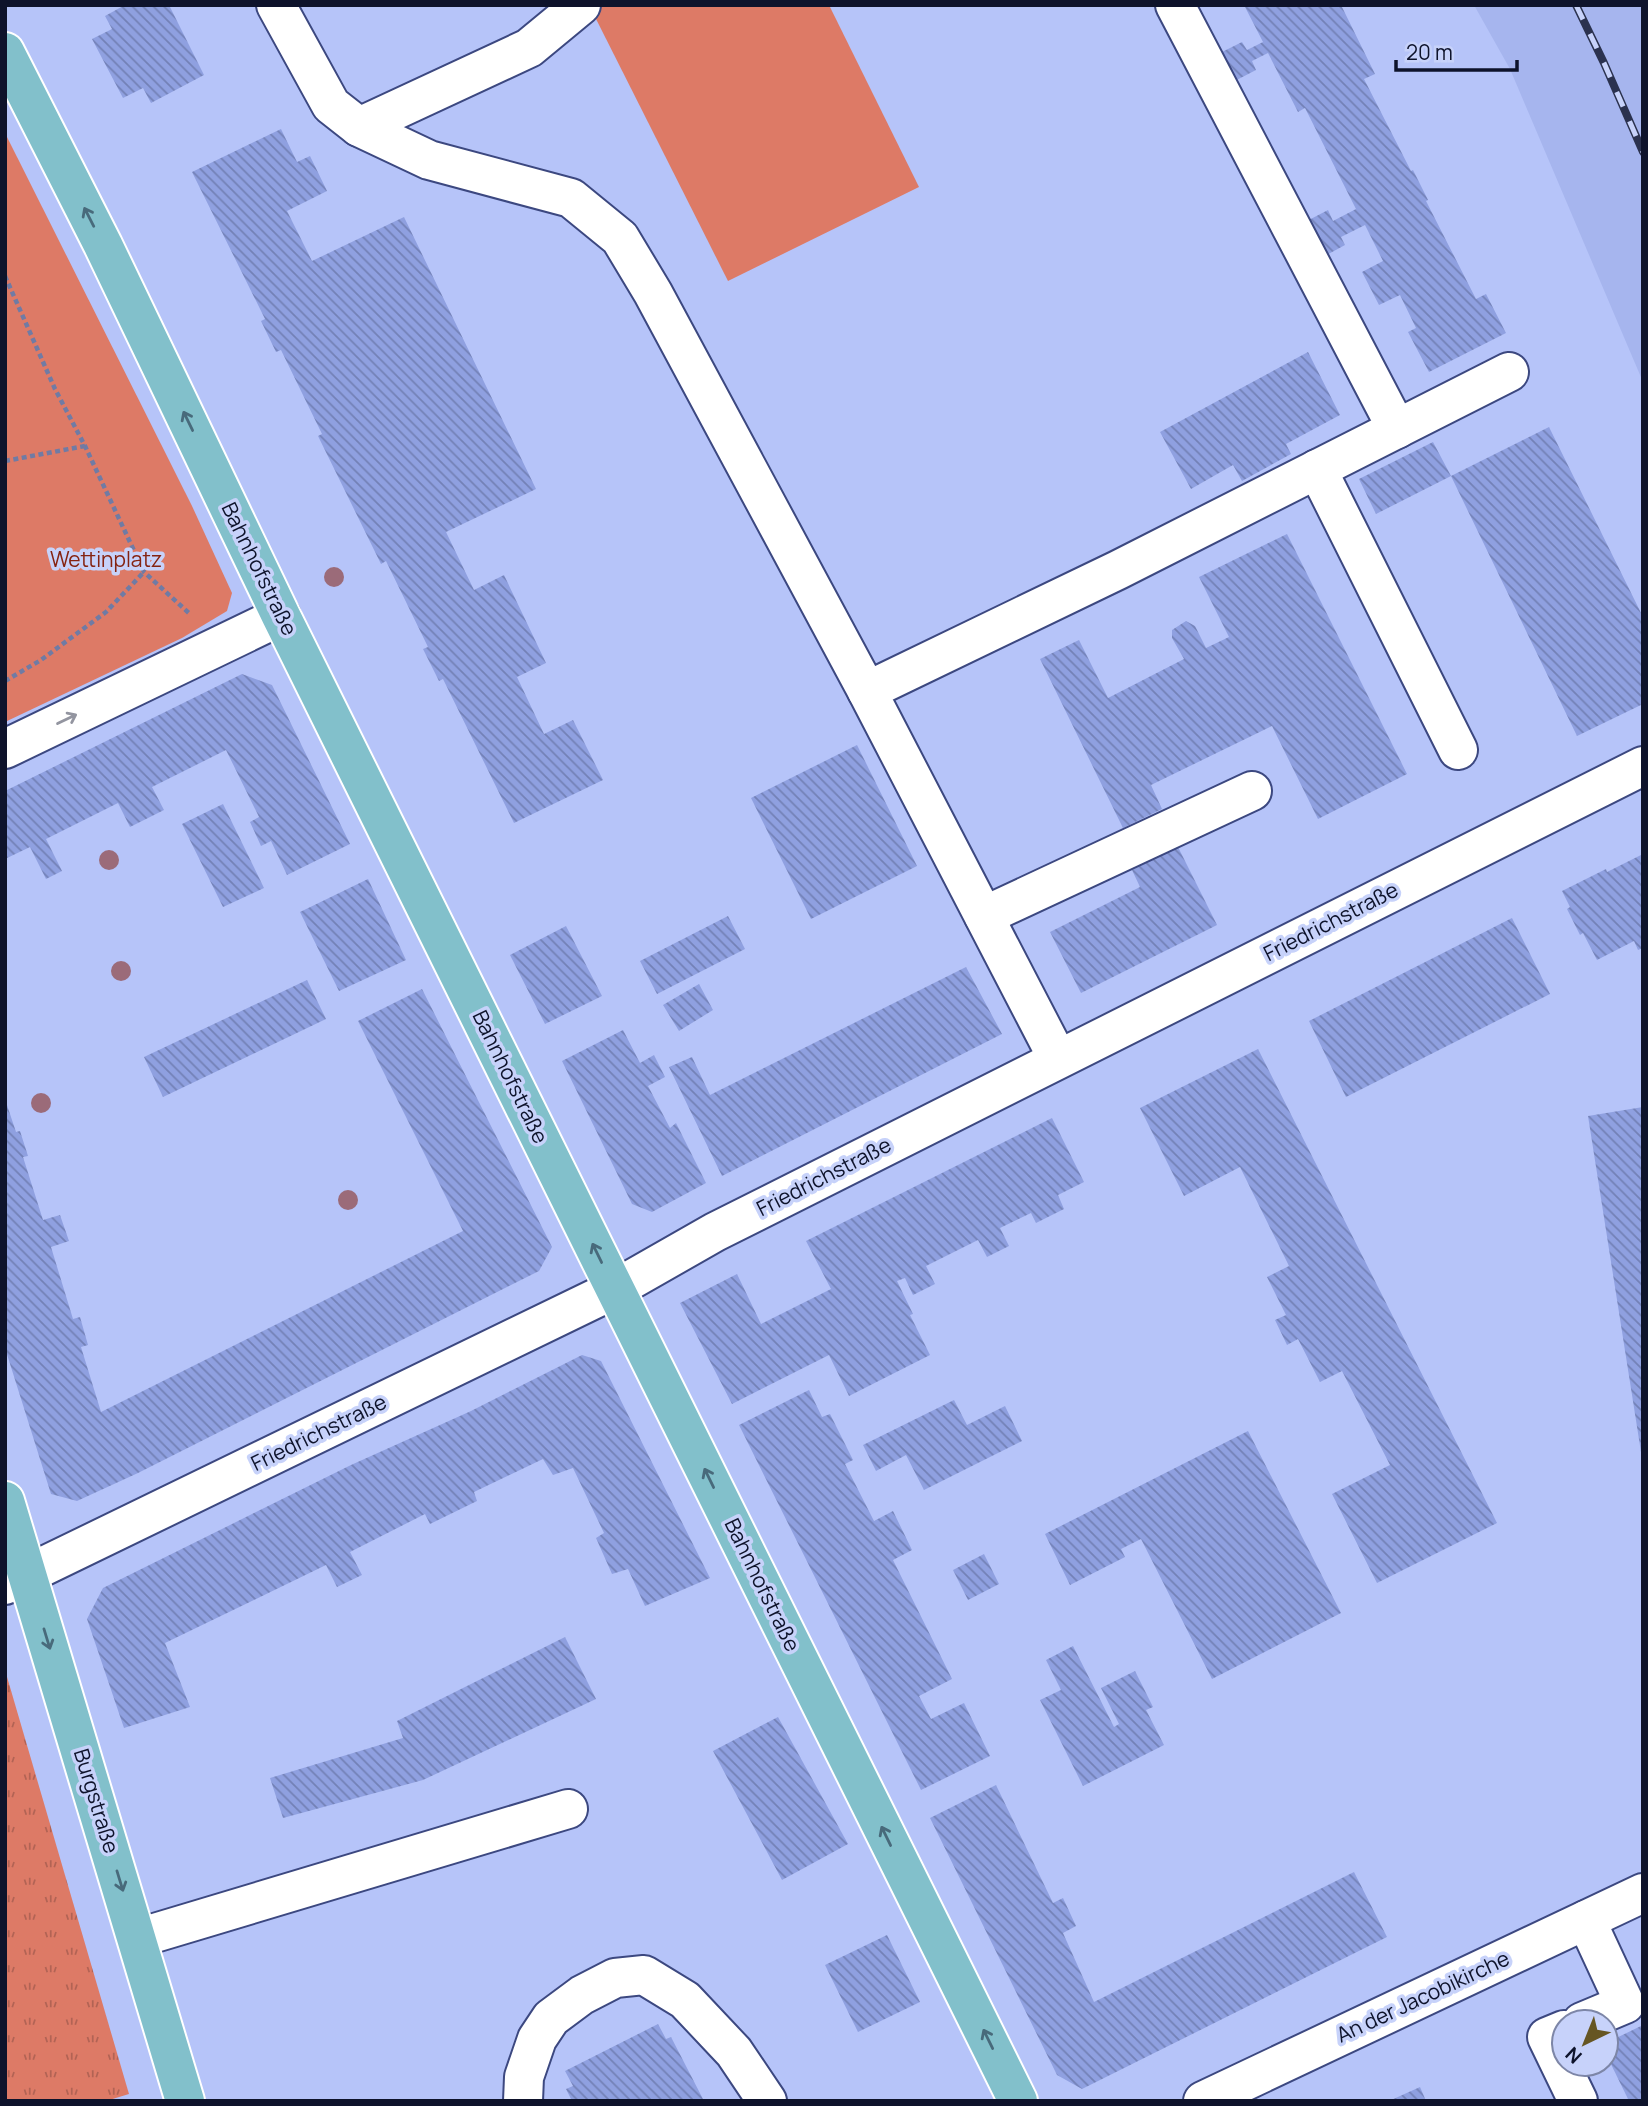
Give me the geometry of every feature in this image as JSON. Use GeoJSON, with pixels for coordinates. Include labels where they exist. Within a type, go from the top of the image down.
{"type":"FeatureCollection","features":[{"type":"Feature","properties":{"kind":"main road","name":"Bahnhofstraße"},"geometry":{"type":"LineString","coordinates":[[5,52],[109,257],[281,616],[1018,2101]]}},
{"type":"Feature","properties":{"kind":"main road","name":"Burgstraße"},"geometry":{"type":"LineString","coordinates":[[5,1501],[16,1580],[138,1938],[185,2101]]}},
{"type":"Feature","properties":{"kind":"street"},"geometry":{"type":"LineString","coordinates":[[276,5],[331,105],[359,127],[429,160],[572,198],[620,237],[653,293],[867,691],[1058,1059]]}},
{"type":"Feature","properties":{"kind":"street"},"geometry":{"type":"LineString","coordinates":[[359,127],[529,48],[581,5]]}},
{"type":"Feature","properties":{"kind":"street"},"geometry":{"type":"LineString","coordinates":[[1175,5],[1397,429]]}},
{"type":"Feature","properties":{"kind":"street"},"geometry":{"type":"LineString","coordinates":[[867,691],[1118,570],[1509,372]]}},
{"type":"Feature","properties":{"kind":"street"},"geometry":{"type":"LineString","coordinates":[[1317,469],[1458,750]]}},
{"type":"Feature","properties":{"kind":"street"},"geometry":{"type":"LineString","coordinates":[[5,749],[281,616]]}},
{"type":"Feature","properties":{"kind":"street","name":"Friedrichstraße"},"geometry":{"type":"LineString","coordinates":[[16,1580],[615,1289],[715,1232],[1643,766]]}},
{"type":"Feature","properties":{"kind":"street"},"geometry":{"type":"LineString","coordinates":[[984,916],[1252,791]]}},
{"type":"Feature","properties":{"kind":"street"},"geometry":{"type":"LineString","coordinates":[[138,1938],[568,1809]]}},
{"type":"Feature","properties":{"kind":"street","name":"An der Jacobikirche"},"geometry":{"type":"LineString","coordinates":[[1203,2101],[1643,1893]]}},
{"type":"Feature","properties":{"kind":"street"},"geometry":{"type":"LineString","coordinates":[[1586,1920],[1625,2004],[1615,2008]]}},
{"type":"Feature","properties":{"kind":"street"},"geometry":{"type":"LineString","coordinates":[[523,2101],[524,2077],[537,2039],[551,2018],[582,1995],[615,1978],[644,1975],[685,2000],[734,2052],[766,2101]]}},
{"type":"Feature","properties":{"kind":"street"},"geometry":{"type":"LineString","coordinates":[[1567,2078],[1578,2101]]}},
{"type":"Feature","properties":{"kind":"path"},"geometry":{"type":"LineString","coordinates":[[5,276],[55,389],[144,572],[223,644]]}},
{"type":"Feature","properties":{"kind":"path"},"geometry":{"type":"LineString","coordinates":[[5,461],[85,446]]}},
{"type":"Feature","properties":{"kind":"path"},"geometry":{"type":"LineString","coordinates":[[5,681],[41,660],[106,612],[144,572]]}},
{"type":"Feature","properties":{"kind":"shaded area"},"geometry":{"type":"Polygon","coordinates":[[[1474,5],[1643,5],[1643,382],[1510,69],[1474,5]]]}},
{"type":"Feature","properties":{"kind":"green space"},"geometry":{"type":"Polygon","coordinates":[[[602,5],[829,5],[919,187],[728,281],[593,13],[602,5]]]}},
{"type":"Feature","properties":{"kind":"green space","name":"Wettinplatz"},"geometry":{"type":"Polygon","coordinates":[[[5,133],[192,506],[232,593],[227,611],[182,638],[5,722],[5,133]]]}},
{"type":"Feature","properties":{"kind":"green space"},"geometry":{"type":"Polygon","coordinates":[[[5,1670],[129,2094],[106,2101],[5,2101],[5,1670]]]}},
{"type":"Feature","properties":{"kind":"building"},"geometry":{"type":"Polygon","coordinates":[[[125,5],[169,5],[204,75],[151,103],[143,88],[123,98],[92,39],[112,29],[105,16],[125,5]]]}},
{"type":"Feature","properties":{"kind":"building"},"geometry":{"type":"Polygon","coordinates":[[[1244,5],[1341,5],[1375,74],[1364,79],[1411,171],[1413,170],[1476,299],[1486,294],[1506,333],[1429,372],[1408,332],[1416,328],[1400,295],[1379,305],[1362,272],[1383,261],[1365,225],[1341,237],[1345,245],[1323,257],[1305,222],[1328,210],[1333,221],[1356,209],[1305,108],[1298,112],[1268,53],[1252,61],[1256,70],[1227,85],[1212,57],[1242,42],[1247,50],[1263,42],[1244,5]]]}},
{"type":"Feature","properties":{"kind":"building"},"geometry":{"type":"Polygon","coordinates":[[[281,129],[297,162],[310,156],[327,191],[287,211],[312,261],[404,217],[536,489],[446,532],[474,590],[504,575],[546,663],[517,677],[544,734],[573,720],[603,780],[514,823],[443,679],[439,681],[423,649],[428,647],[386,561],[381,564],[318,436],[322,434],[281,350],[276,352],[261,321],[265,319],[192,172],[281,129]]]}},
{"type":"Feature","properties":{"kind":"building"},"geometry":{"type":"Polygon","coordinates":[[[1308,352],[1340,415],[1286,444],[1291,454],[1242,481],[1233,465],[1191,489],[1160,432],[1308,352]]]}},
{"type":"Feature","properties":{"kind":"building"},"geometry":{"type":"Polygon","coordinates":[[[1549,427],[1643,617],[1643,704],[1577,736],[1451,476],[1549,427]]]}},
{"type":"Feature","properties":{"kind":"building"},"geometry":{"type":"Polygon","coordinates":[[[1433,442],[1451,476],[1376,514],[1359,479],[1433,442]]]}},
{"type":"Feature","properties":{"kind":"building"},"geometry":{"type":"Polygon","coordinates":[[[1287,534],[1407,774],[1318,819],[1272,726],[1151,785],[1162,809],[1123,828],[1040,659],[1079,640],[1108,698],[1184,659],[1172,638],[1172,630],[1186,621],[1195,626],[1206,648],[1229,637],[1199,577],[1287,534]]]}},
{"type":"Feature","properties":{"kind":"building"},"geometry":{"type":"Polygon","coordinates":[[[242,674],[272,685],[350,844],[287,875],[271,841],[261,846],[250,822],[259,817],[226,750],[152,787],[164,810],[130,827],[118,803],[46,839],[62,871],[46,879],[30,847],[5,859],[5,791],[242,674]]]}},
{"type":"Feature","properties":{"kind":"building"},"geometry":{"type":"Polygon","coordinates":[[[857,745],[917,866],[811,919],[751,798],[857,745]]]}},
{"type":"Feature","properties":{"kind":"building"},"geometry":{"type":"Polygon","coordinates":[[[223,804],[264,888],[223,907],[182,824],[223,804]]]}},
{"type":"Feature","properties":{"kind":"building"},"geometry":{"type":"Polygon","coordinates":[[[1178,847],[1217,925],[1081,993],[1050,932],[1140,887],[1132,870],[1178,847]]]}},
{"type":"Feature","properties":{"kind":"building"},"geometry":{"type":"Polygon","coordinates":[[[1643,854],[1643,948],[1638,950],[1634,941],[1597,960],[1583,933],[1580,935],[1567,909],[1570,907],[1562,891],[1643,854]]]}},
{"type":"Feature","properties":{"kind":"building"},"geometry":{"type":"Polygon","coordinates":[[[368,879],[406,960],[339,991],[300,912],[368,879]]]}},
{"type":"Feature","properties":{"kind":"building"},"geometry":{"type":"Polygon","coordinates":[[[728,916],[745,949],[657,994],[640,961],[728,916]]]}},
{"type":"Feature","properties":{"kind":"building"},"geometry":{"type":"Polygon","coordinates":[[[1512,918],[1550,994],[1346,1097],[1309,1021],[1512,918]]]}},
{"type":"Feature","properties":{"kind":"building"},"geometry":{"type":"Polygon","coordinates":[[[566,926],[602,996],[545,1024],[510,955],[566,926]]]}},
{"type":"Feature","properties":{"kind":"building"},"geometry":{"type":"Polygon","coordinates":[[[966,967],[1002,1034],[722,1176],[669,1067],[692,1057],[710,1095],[966,967]]]}},
{"type":"Feature","properties":{"kind":"building"},"geometry":{"type":"Polygon","coordinates":[[[307,980],[326,1019],[163,1097],[144,1057],[307,980]]]}},
{"type":"Feature","properties":{"kind":"building"},"geometry":{"type":"Polygon","coordinates":[[[699,984],[713,1010],[679,1031],[663,1005],[699,984]]]}},
{"type":"Feature","properties":{"kind":"building"},"geometry":{"type":"Polygon","coordinates":[[[422,989],[552,1247],[539,1271],[138,1473],[77,1501],[51,1494],[5,1348],[5,1099],[16,1132],[20,1131],[28,1156],[23,1157],[43,1220],[60,1215],[69,1241],[51,1247],[73,1319],[80,1317],[88,1345],[81,1347],[101,1412],[463,1231],[358,1021],[422,989]]]}},
{"type":"Feature","properties":{"kind":"building"},"geometry":{"type":"Polygon","coordinates":[[[623,1030],[640,1063],[654,1055],[665,1077],[648,1086],[670,1128],[676,1123],[706,1183],[652,1212],[632,1204],[562,1061],[623,1030]]]}},
{"type":"Feature","properties":{"kind":"building"},"geometry":{"type":"Polygon","coordinates":[[[1258,1049],[1497,1523],[1377,1583],[1332,1494],[1390,1465],[1342,1371],[1320,1382],[1298,1339],[1287,1345],[1275,1320],[1286,1315],[1267,1277],[1289,1266],[1240,1167],[1184,1196],[1140,1108],[1258,1049]]]}},
{"type":"Feature","properties":{"kind":"building"},"geometry":{"type":"Polygon","coordinates":[[[1643,1107],[1643,1451],[1641,1452],[1588,1116],[1643,1107]]]}},
{"type":"Feature","properties":{"kind":"building"},"geometry":{"type":"Polygon","coordinates":[[[1052,1118],[1084,1182],[1058,1195],[1064,1209],[1036,1223],[1031,1213],[1000,1228],[1009,1246],[987,1257],[978,1240],[926,1266],[935,1284],[913,1295],[905,1278],[897,1281],[930,1355],[849,1396],[829,1355],[732,1404],[680,1303],[737,1274],[761,1324],[831,1289],[806,1241],[1052,1118]]]}},
{"type":"Feature","properties":{"kind":"building"},"geometry":{"type":"Polygon","coordinates":[[[582,1355],[601,1361],[710,1578],[645,1606],[628,1569],[612,1574],[596,1538],[604,1533],[573,1468],[553,1475],[543,1459],[474,1492],[477,1501],[430,1524],[425,1514],[350,1552],[362,1575],[337,1587],[326,1565],[165,1643],[190,1707],[124,1728],[87,1619],[103,1588],[351,1465],[471,1411],[582,1355]]]}},
{"type":"Feature","properties":{"kind":"building"},"geometry":{"type":"Polygon","coordinates":[[[809,1390],[822,1417],[830,1414],[853,1460],[845,1464],[874,1521],[893,1511],[912,1550],[893,1560],[952,1679],[919,1696],[931,1719],[964,1703],[990,1756],[921,1790],[739,1425],[809,1390]]]}},
{"type":"Feature","properties":{"kind":"building"},"geometry":{"type":"Polygon","coordinates":[[[954,1400],[967,1425],[1005,1406],[1022,1441],[924,1490],[906,1455],[876,1471],[863,1445],[954,1400]]]}},
{"type":"Feature","properties":{"kind":"building"},"geometry":{"type":"Polygon","coordinates":[[[1248,1431],[1341,1613],[1212,1679],[1141,1539],[1121,1549],[1125,1557],[1070,1585],[1045,1534],[1248,1431]]]}},
{"type":"Feature","properties":{"kind":"building"},"geometry":{"type":"Polygon","coordinates":[[[984,1554],[999,1584],[968,1600],[953,1570],[984,1554]]]}},
{"type":"Feature","properties":{"kind":"building"},"geometry":{"type":"Polygon","coordinates":[[[565,1637],[596,1699],[423,1780],[283,1818],[270,1778],[403,1738],[397,1721],[565,1637]]]}},
{"type":"Feature","properties":{"kind":"building"},"geometry":{"type":"Polygon","coordinates":[[[1073,1646],[1114,1727],[1119,1724],[1101,1688],[1135,1671],[1153,1707],[1146,1710],[1164,1745],[1083,1786],[1040,1700],[1061,1690],[1046,1660],[1073,1646]]]}},
{"type":"Feature","properties":{"kind":"building"},"geometry":{"type":"Polygon","coordinates":[[[778,1717],[848,1844],[782,1880],[713,1751],[778,1717]]]}},
{"type":"Feature","properties":{"kind":"building"},"geometry":{"type":"Polygon","coordinates":[[[996,1785],[1053,1903],[1063,1898],[1076,1926],[1063,1933],[1094,2002],[1354,1872],[1387,1937],[1082,2089],[1057,2075],[930,1818],[996,1785]]]}},
{"type":"Feature","properties":{"kind":"building"},"geometry":{"type":"Polygon","coordinates":[[[887,1935],[920,2002],[858,2032],[825,1965],[887,1935]]]}},
{"type":"Feature","properties":{"kind":"building"},"geometry":{"type":"Polygon","coordinates":[[[658,2024],[666,2039],[671,2037],[704,2101],[572,2101],[566,2089],[573,2086],[565,2071],[658,2024]]]}},
{"type":"Feature","properties":{"kind":"building"},"geometry":{"type":"Polygon","coordinates":[[[1643,2025],[1643,2101],[1629,2101],[1618,2078],[1620,2078],[1620,2036],[1643,2025]]]}},
{"type":"Feature","properties":{"kind":"building"},"geometry":{"type":"Polygon","coordinates":[[[1420,2087],[1426,2101],[1389,2101],[1420,2087]]]}},
{"type":"Feature","properties":{"kind":"railway"},"geometry":{"type":"LineString","coordinates":[[1576,5],[1643,152]]}}]}
